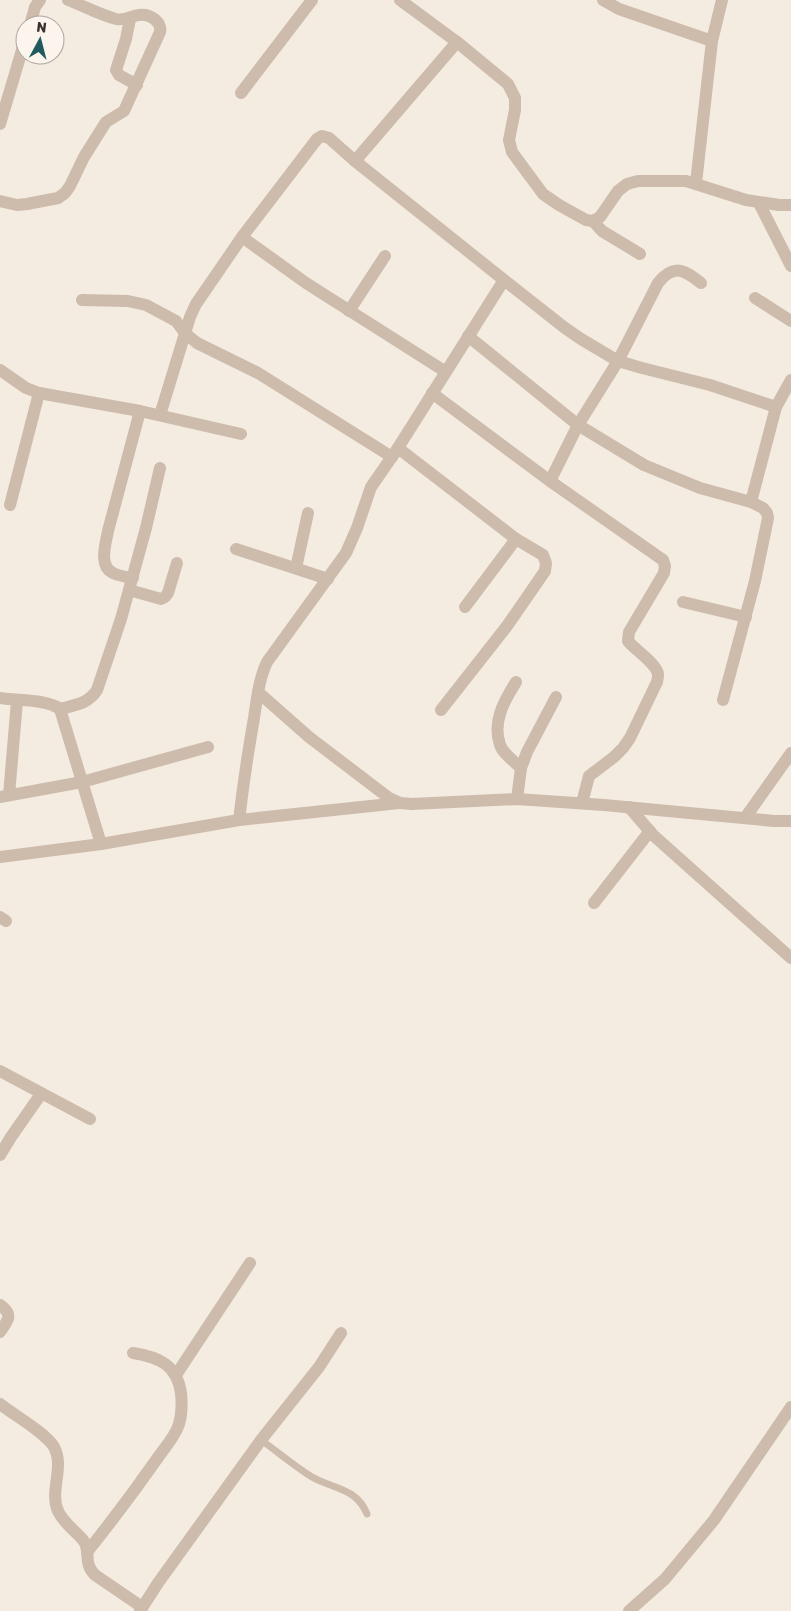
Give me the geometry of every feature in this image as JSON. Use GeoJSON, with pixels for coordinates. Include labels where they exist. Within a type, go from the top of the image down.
{"type":"FeatureCollection","features":[{"type":"Feature","properties":{"kind":"street"},"geometry":{"type":"LineString","coordinates":[[33,15],[40,0]]}},
{"type":"Feature","properties":{"kind":"street"},"geometry":{"type":"LineString","coordinates":[[0,201],[17,205],[27,204],[58,198],[65,193],[84,157],[106,122],[124,111],[160,32],[161,27],[159,23],[144,15],[130,19],[117,19],[68,0]]}},
{"type":"Feature","properties":{"kind":"street"},"geometry":{"type":"LineString","coordinates":[[241,92],[312,0]]}},
{"type":"Feature","properties":{"kind":"street"},"geometry":{"type":"LineString","coordinates":[[400,0],[457,42],[508,84],[513,90],[515,98],[515,110],[509,140],[512,152],[543,194],[586,220],[593,221],[600,217],[618,191],[627,184],[638,181],[677,180],[696,183],[759,203],[791,205]]}},
{"type":"Feature","properties":{"kind":"street"},"geometry":{"type":"LineString","coordinates":[[696,183],[712,40],[722,0]]}},
{"type":"Feature","properties":{"kind":"street"},"geometry":{"type":"LineString","coordinates":[[609,2],[712,40]]}},
{"type":"Feature","properties":{"kind":"street"},"geometry":{"type":"LineString","coordinates":[[130,19],[116,70],[119,75],[137,85]]}},
{"type":"Feature","properties":{"kind":"street"},"geometry":{"type":"LineString","coordinates":[[355,161],[457,42]]}},
{"type":"Feature","properties":{"kind":"street"},"geometry":{"type":"LineString","coordinates":[[0,124],[18,65]]}},
{"type":"Feature","properties":{"kind":"street"},"geometry":{"type":"LineString","coordinates":[[160,416],[190,317],[196,304],[242,237],[317,139],[322,136],[329,138],[355,161],[565,328],[618,361],[710,385],[776,407]]}},
{"type":"Feature","properties":{"kind":"street"},"geometry":{"type":"LineString","coordinates":[[759,203],[791,266]]}},
{"type":"Feature","properties":{"kind":"street"},"geometry":{"type":"LineString","coordinates":[[593,221],[602,231],[640,254]]}},
{"type":"Feature","properties":{"kind":"street"},"geometry":{"type":"LineString","coordinates":[[242,237],[306,283],[446,372]]}},
{"type":"Feature","properties":{"kind":"street"},"geometry":{"type":"LineString","coordinates":[[349,311],[385,256]]}},
{"type":"Feature","properties":{"kind":"street"},"geometry":{"type":"LineString","coordinates":[[550,481],[578,425],[618,361],[658,283],[664,275],[671,271],[679,270],[689,274],[701,283]]}},
{"type":"Feature","properties":{"kind":"street"},"geometry":{"type":"LineString","coordinates":[[238,820],[247,755],[262,672],[267,662],[346,553],[371,487],[504,280]]}},
{"type":"Feature","properties":{"kind":"street"},"geometry":{"type":"LineString","coordinates":[[755,298],[791,321]]}},
{"type":"Feature","properties":{"kind":"street"},"geometry":{"type":"LineString","coordinates":[[82,300],[137,302],[176,321],[185,333],[197,342],[258,373],[395,452],[516,539],[543,555],[546,563],[545,572],[507,626],[441,710]]}},
{"type":"Feature","properties":{"kind":"street"},"geometry":{"type":"LineString","coordinates":[[468,336],[578,425],[644,465],[700,488],[750,502],[767,512],[768,518],[755,581],[723,700]]}},
{"type":"Feature","properties":{"kind":"street"},"geometry":{"type":"LineString","coordinates":[[0,370],[38,394],[140,411],[241,434]]}},
{"type":"Feature","properties":{"kind":"street"},"geometry":{"type":"LineString","coordinates":[[750,502],[776,407],[791,380]]}},
{"type":"Feature","properties":{"kind":"street"},"geometry":{"type":"LineString","coordinates":[[10,505],[38,394]]}},
{"type":"Feature","properties":{"kind":"street"},"geometry":{"type":"LineString","coordinates":[[432,394],[550,481],[663,560],[665,566],[664,573],[629,632],[628,641],[633,648],[654,666],[658,674],[657,682],[630,738],[623,748],[589,776],[582,804]]}},
{"type":"Feature","properties":{"kind":"street"},"geometry":{"type":"LineString","coordinates":[[140,411],[108,531],[105,564],[108,570],[160,598],[166,597],[168,593],[177,562]]}},
{"type":"Feature","properties":{"kind":"street"},"geometry":{"type":"LineString","coordinates":[[60,710],[92,698],[97,690],[131,584],[160,468]]}},
{"type":"Feature","properties":{"kind":"street"},"geometry":{"type":"LineString","coordinates":[[296,568],[308,514]]}},
{"type":"Feature","properties":{"kind":"street"},"geometry":{"type":"LineString","coordinates":[[466,607],[516,539]]}},
{"type":"Feature","properties":{"kind":"street"},"geometry":{"type":"LineString","coordinates":[[236,549],[328,579]]}},
{"type":"Feature","properties":{"kind":"street"},"geometry":{"type":"LineString","coordinates":[[683,602],[746,617]]}},
{"type":"Feature","properties":{"kind":"street"},"geometry":{"type":"LineString","coordinates":[[516,682],[499,713],[498,732],[500,745],[505,753],[521,768]]}},
{"type":"Feature","properties":{"kind":"street"},"geometry":{"type":"LineString","coordinates":[[258,692],[309,737],[389,798],[400,803]]}},
{"type":"Feature","properties":{"kind":"street"},"geometry":{"type":"LineString","coordinates":[[517,799],[521,768],[527,752],[556,697]]}},
{"type":"Feature","properties":{"kind":"street"},"geometry":{"type":"LineString","coordinates":[[0,698],[46,703],[54,705],[60,710],[101,844]]}},
{"type":"Feature","properties":{"kind":"street"},"geometry":{"type":"LineString","coordinates":[[17,701],[2,797],[82,782],[208,746]]}},
{"type":"Feature","properties":{"kind":"street"},"geometry":{"type":"LineString","coordinates":[[746,818],[791,753]]}},
{"type":"Feature","properties":{"kind":"street"},"geometry":{"type":"LineString","coordinates":[[0,857],[101,844],[238,820],[400,803],[428,804],[517,799],[791,821]]}},
{"type":"Feature","properties":{"kind":"street"},"geometry":{"type":"LineString","coordinates":[[629,807],[650,831],[791,958]]}},
{"type":"Feature","properties":{"kind":"street"},"geometry":{"type":"LineString","coordinates":[[774,821],[791,830]]}},
{"type":"Feature","properties":{"kind":"street"},"geometry":{"type":"LineString","coordinates":[[594,903],[650,831]]}},
{"type":"Feature","properties":{"kind":"street"},"geometry":{"type":"LineString","coordinates":[[0,1071],[90,1119]]}},
{"type":"Feature","properties":{"kind":"street"},"geometry":{"type":"LineString","coordinates":[[0,1155],[41,1094]]}},
{"type":"Feature","properties":{"kind":"street"},"geometry":{"type":"LineString","coordinates":[[176,1375],[250,1263]]}},
{"type":"Feature","properties":{"kind":"street"},"geometry":{"type":"LineString","coordinates":[[0,1305],[9,1314],[8,1320],[0,1332]]}},
{"type":"Feature","properties":{"kind":"street"},"geometry":{"type":"LineString","coordinates":[[0,1404],[54,1446],[58,1457],[55,1497],[57,1510],[63,1521],[83,1540],[87,1552],[87,1562],[95,1575],[141,1609],[261,1440],[319,1367],[341,1333]]}},
{"type":"Feature","properties":{"kind":"street"},"geometry":{"type":"LineString","coordinates":[[87,1552],[146,1476],[179,1426],[182,1401],[176,1375],[158,1359],[149,1355],[133,1353]]}},
{"type":"Feature","properties":{"kind":"street"},"geometry":{"type":"LineString","coordinates":[[629,1611],[665,1579],[714,1520],[791,1407]]}},
{"type":"Feature","properties":{"kind":"lane"},"geometry":{"type":"LineString","coordinates":[[261,1440],[312,1477],[348,1492],[360,1500],[367,1514]]}}]}
